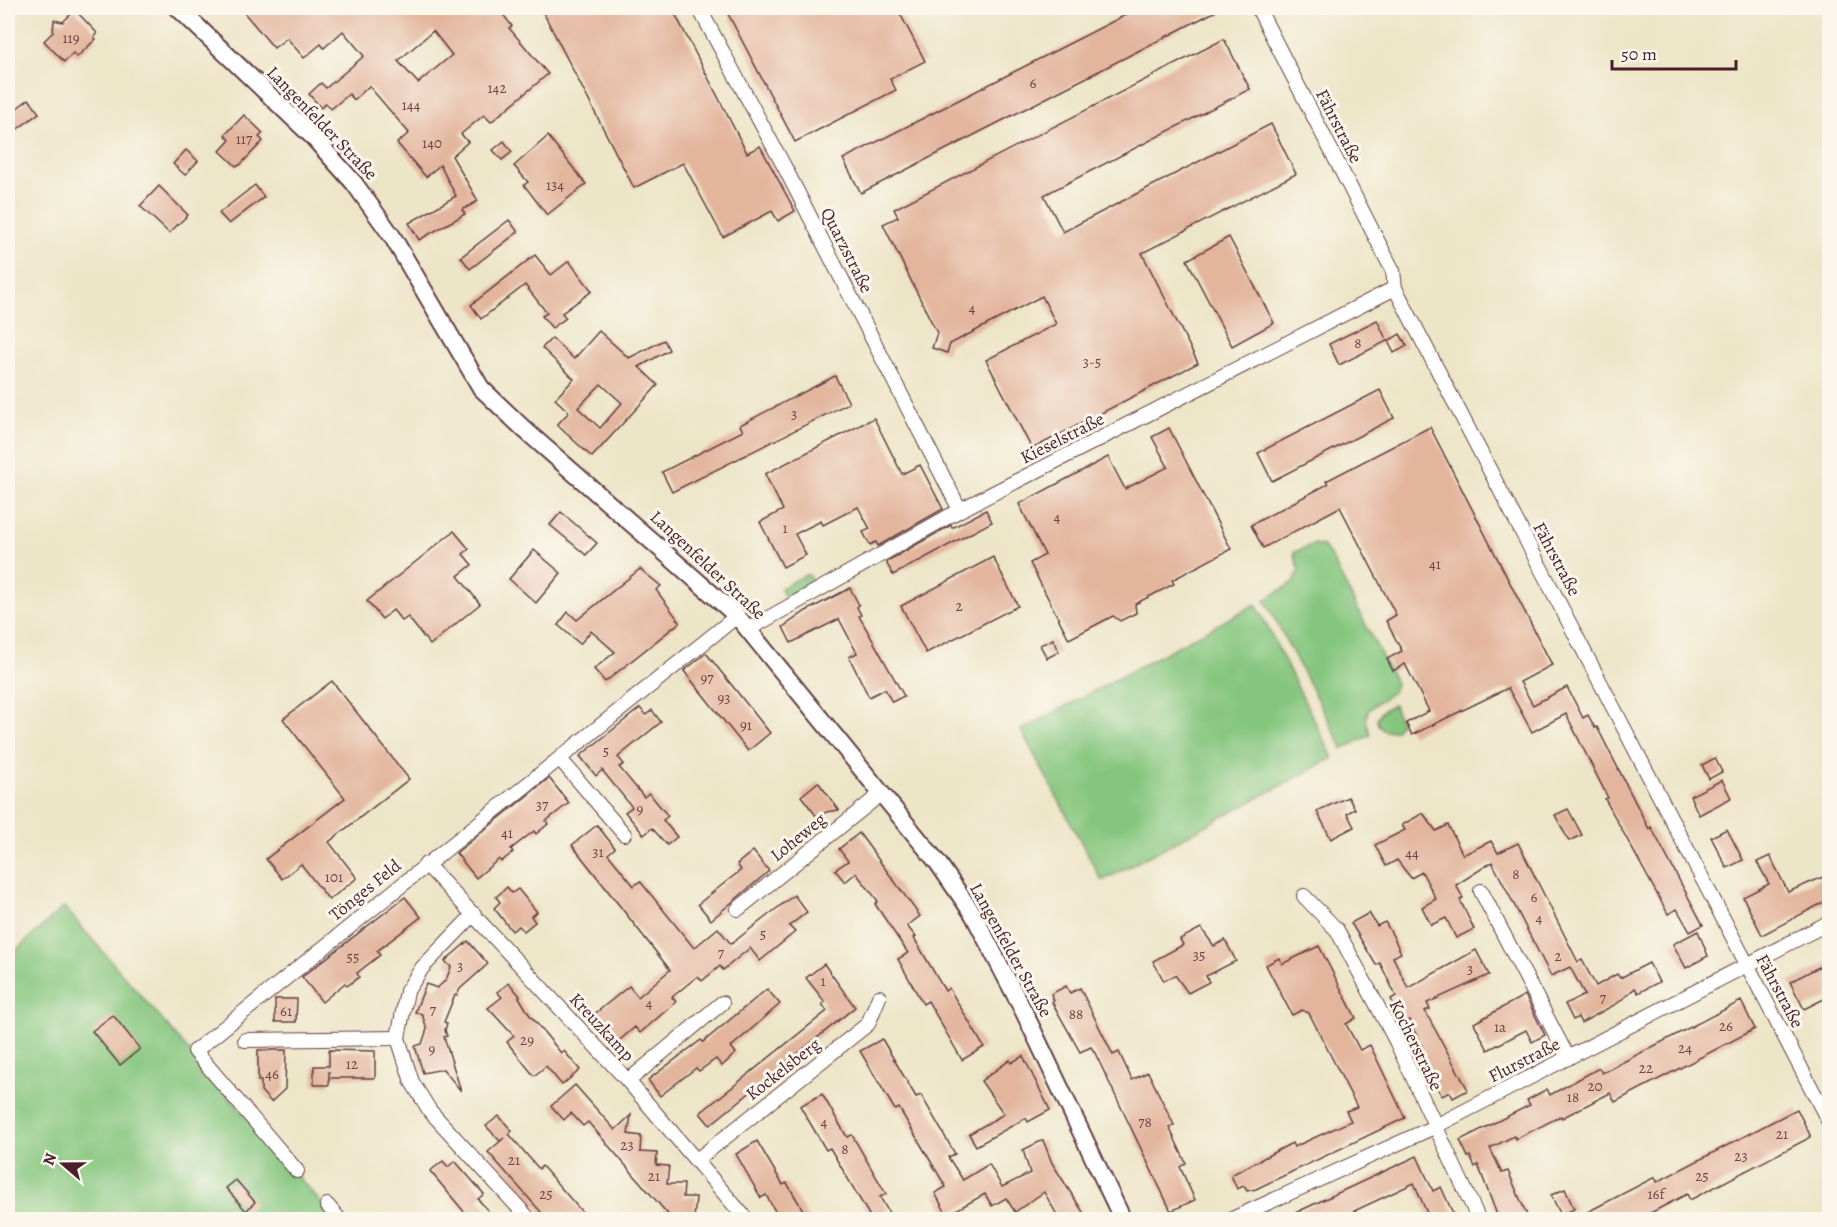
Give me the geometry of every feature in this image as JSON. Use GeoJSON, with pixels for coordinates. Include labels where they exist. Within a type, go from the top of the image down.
{"type":"FeatureCollection","features":[{"type":"Feature","properties":{"kind":"street","name":"Langenfelder Straße"},"geometry":{"type":"LineString","coordinates":[[178,8],[312,136],[354,183],[386,226],[481,388],[525,430],[749,628],[938,863],[972,914],[1024,1012],[1123,1220]]}},
{"type":"Feature","properties":{"kind":"street","name":"Quarzstraße"},"geometry":{"type":"LineString","coordinates":[[699,8],[784,166],[960,510]]}},
{"type":"Feature","properties":{"kind":"street","name":"Fährstraße"},"geometry":{"type":"LineString","coordinates":[[1258,8],[1393,271],[1395,288],[1830,1124]]}},
{"type":"Feature","properties":{"kind":"street","name":"Kieselstraße"},"geometry":{"type":"LineString","coordinates":[[749,628],[960,510],[1395,288]]}},
{"type":"Feature","properties":{"kind":"street","name":"Tönges Feld"},"geometry":{"type":"LineString","coordinates":[[297,1171],[195,1052],[737,616]]}},
{"type":"Feature","properties":{"kind":"street"},"geometry":{"type":"LineString","coordinates":[[560,759],[624,834]]}},
{"type":"Feature","properties":{"kind":"street","name":"Loheweg"},"geometry":{"type":"LineString","coordinates":[[738,909],[882,793]]}},
{"type":"Feature","properties":{"kind":"street","name":"Kreuzkamp"},"geometry":{"type":"LineString","coordinates":[[426,864],[628,1081],[698,1159],[747,1220]]}},
{"type":"Feature","properties":{"kind":"street"},"geometry":{"type":"LineString","coordinates":[[1481,891],[1568,1058]]}},
{"type":"Feature","properties":{"kind":"street","name":"Kocherstraße"},"geometry":{"type":"LineString","coordinates":[[1304,896],[1337,930],[1396,1041],[1479,1220]]}},
{"type":"Feature","properties":{"kind":"street"},"geometry":{"type":"LineString","coordinates":[[474,914],[422,968],[407,991],[398,1038],[412,1082],[430,1112],[530,1220]]}},
{"type":"Feature","properties":{"kind":"street","name":"Flurstraße"},"geometry":{"type":"LineString","coordinates":[[1230,1220],[1434,1127],[1830,922]]}},
{"type":"Feature","properties":{"kind":"street","name":"Kockelsberg"},"geometry":{"type":"LineString","coordinates":[[698,1159],[868,1024],[879,997]]}},
{"type":"Feature","properties":{"kind":"street"},"geometry":{"type":"LineString","coordinates":[[628,1081],[722,1003]]}},
{"type":"Feature","properties":{"kind":"street"},"geometry":{"type":"LineString","coordinates":[[245,1040],[398,1038]]}},
{"type":"Feature","properties":{"kind":"street"},"geometry":{"type":"LineString","coordinates":[[327,1205],[340,1220]]}},
{"type":"Feature","properties":{"kind":"green space"},"geometry":{"type":"Polygon","coordinates":[[[1314,544],[1323,546],[1331,557],[1396,684],[1393,692],[1370,708],[1366,718],[1371,735],[1343,749],[1265,600],[1294,582],[1299,570],[1294,552],[1314,544]]]}},
{"type":"Feature","properties":{"kind":"green space"},"geometry":{"type":"Polygon","coordinates":[[[809,575],[813,583],[786,597],[783,594],[781,588],[809,575]]]}},
{"type":"Feature","properties":{"kind":"green space"},"geometry":{"type":"Polygon","coordinates":[[[1256,604],[1333,758],[1102,881],[1021,730],[1256,604]]]}},
{"type":"Feature","properties":{"kind":"green space"},"geometry":{"type":"Polygon","coordinates":[[[1394,705],[1400,723],[1396,730],[1385,731],[1378,723],[1378,716],[1394,705]]]}},
{"type":"Feature","properties":{"kind":"green space"},"geometry":{"type":"Polygon","coordinates":[[[64,907],[335,1219],[8,1219],[8,957],[64,907]]]}},
{"type":"Feature","properties":{"kind":"building"},"geometry":{"type":"Polygon","coordinates":[[[240,8],[498,8],[512,26],[509,28],[548,74],[491,122],[484,115],[461,134],[468,142],[452,156],[478,201],[462,210],[465,214],[419,240],[409,223],[456,196],[440,165],[426,177],[397,143],[409,133],[369,86],[354,100],[349,94],[331,109],[326,103],[321,108],[309,94],[321,83],[326,88],[364,56],[343,31],[324,48],[321,44],[304,58],[287,38],[274,48],[240,8]],[[433,31],[398,61],[418,83],[452,55],[433,31]]]}},
{"type":"Feature","properties":{"kind":"building"},"geometry":{"type":"Polygon","coordinates":[[[541,8],[672,8],[747,153],[760,146],[795,211],[778,221],[772,211],[723,237],[683,163],[634,188],[541,8]]]}},
{"type":"Feature","properties":{"kind":"building"},"geometry":{"type":"Polygon","coordinates":[[[725,8],[897,8],[925,61],[890,79],[896,90],[795,142],[725,8]]]}},
{"type":"Feature","properties":{"kind":"building"},"geometry":{"type":"Polygon","coordinates":[[[1139,8],[1222,8],[861,193],[843,159],[1139,8]]]}},
{"type":"Feature","properties":{"kind":"building"},"geometry":{"type":"Polygon","coordinates":[[[75,10],[97,33],[94,37],[96,39],[77,57],[73,53],[64,62],[44,41],[53,32],[54,20],[63,22],[75,10]]]}},
{"type":"Feature","properties":{"kind":"building"},"geometry":{"type":"Polygon","coordinates":[[[1224,39],[1250,89],[1044,195],[1063,232],[1271,124],[1296,174],[1142,253],[1198,363],[1032,449],[986,360],[1056,324],[1042,296],[950,344],[947,353],[932,348],[937,333],[883,224],[898,217],[894,209],[1224,39]]]}},
{"type":"Feature","properties":{"kind":"building"},"geometry":{"type":"Polygon","coordinates":[[[29,99],[39,113],[8,136],[8,115],[29,99]]]}},
{"type":"Feature","properties":{"kind":"building"},"geometry":{"type":"Polygon","coordinates":[[[244,115],[263,133],[259,137],[263,141],[240,165],[236,166],[220,151],[230,140],[225,135],[244,115]]]}},
{"type":"Feature","properties":{"kind":"building"},"geometry":{"type":"Polygon","coordinates":[[[548,136],[586,184],[547,215],[524,185],[528,182],[514,166],[548,136]]]}},
{"type":"Feature","properties":{"kind":"building"},"geometry":{"type":"Polygon","coordinates":[[[504,141],[512,152],[502,160],[493,150],[504,141]]]}},
{"type":"Feature","properties":{"kind":"building"},"geometry":{"type":"Polygon","coordinates":[[[186,150],[198,161],[185,175],[173,164],[186,150]]]}},
{"type":"Feature","properties":{"kind":"building"},"geometry":{"type":"Polygon","coordinates":[[[255,185],[264,197],[229,224],[219,213],[255,185]]]}},
{"type":"Feature","properties":{"kind":"building"},"geometry":{"type":"Polygon","coordinates":[[[159,186],[188,215],[169,233],[140,206],[159,186]]]}},
{"type":"Feature","properties":{"kind":"building"},"geometry":{"type":"Polygon","coordinates":[[[509,220],[518,232],[470,269],[461,257],[509,220]]]}},
{"type":"Feature","properties":{"kind":"building"},"geometry":{"type":"Polygon","coordinates":[[[1229,237],[1274,323],[1232,346],[1187,260],[1229,237]]]}},
{"type":"Feature","properties":{"kind":"building"},"geometry":{"type":"Polygon","coordinates":[[[535,255],[551,275],[569,261],[592,291],[562,313],[566,318],[552,328],[542,316],[547,313],[525,285],[481,319],[471,305],[535,255]]]}},
{"type":"Feature","properties":{"kind":"building"},"geometry":{"type":"Polygon","coordinates":[[[1377,320],[1387,341],[1339,365],[1329,344],[1377,320]]]}},
{"type":"Feature","properties":{"kind":"building"},"geometry":{"type":"Polygon","coordinates":[[[599,331],[629,358],[664,340],[669,350],[639,367],[658,385],[592,457],[557,425],[569,412],[555,399],[574,379],[542,348],[552,338],[574,359],[599,331]],[[601,384],[578,408],[600,428],[622,403],[601,384]]]}},
{"type":"Feature","properties":{"kind":"building"},"geometry":{"type":"Polygon","coordinates":[[[1400,334],[1407,346],[1394,353],[1388,341],[1400,334]]]}},
{"type":"Feature","properties":{"kind":"building"},"geometry":{"type":"Polygon","coordinates":[[[835,376],[849,403],[672,492],[662,472],[743,431],[740,425],[835,376]]]}},
{"type":"Feature","properties":{"kind":"building"},"geometry":{"type":"Polygon","coordinates":[[[1380,390],[1394,418],[1272,481],[1258,453],[1380,390]]]}},
{"type":"Feature","properties":{"kind":"building"},"geometry":{"type":"Polygon","coordinates":[[[874,418],[902,474],[920,465],[943,509],[878,546],[876,542],[870,545],[863,532],[870,529],[858,507],[823,525],[821,521],[795,534],[806,555],[783,567],[760,522],[783,510],[765,474],[874,418]]]}},
{"type":"Feature","properties":{"kind":"building"},"geometry":{"type":"Polygon","coordinates":[[[1430,427],[1552,665],[1520,682],[1533,705],[1567,687],[1583,718],[1588,715],[1595,728],[1597,727],[1649,829],[1651,827],[1703,925],[1690,932],[1677,909],[1668,914],[1605,799],[1608,798],[1566,714],[1532,732],[1508,688],[1412,735],[1406,723],[1429,711],[1405,664],[1393,671],[1387,659],[1402,651],[1386,621],[1396,615],[1340,507],[1263,548],[1251,525],[1328,484],[1326,481],[1430,427]]]}},
{"type":"Feature","properties":{"kind":"building"},"geometry":{"type":"Polygon","coordinates":[[[1169,428],[1231,549],[1172,580],[1174,584],[1135,604],[1136,613],[1120,621],[1113,616],[1069,639],[1030,563],[1045,555],[1019,504],[1108,457],[1125,489],[1168,467],[1152,437],[1169,428]]]}},
{"type":"Feature","properties":{"kind":"building"},"geometry":{"type":"Polygon","coordinates":[[[986,510],[992,522],[893,575],[886,562],[951,525],[952,528],[986,510]]]}},
{"type":"Feature","properties":{"kind":"building"},"geometry":{"type":"Polygon","coordinates":[[[561,512],[597,543],[586,555],[550,525],[561,512]]]}},
{"type":"Feature","properties":{"kind":"building"},"geometry":{"type":"Polygon","coordinates":[[[454,531],[469,549],[463,554],[472,565],[458,576],[480,604],[430,645],[408,617],[402,621],[393,610],[382,619],[367,601],[454,531]]]}},
{"type":"Feature","properties":{"kind":"building"},"geometry":{"type":"Polygon","coordinates":[[[534,550],[561,573],[536,603],[509,579],[534,550]]]}},
{"type":"Feature","properties":{"kind":"building"},"geometry":{"type":"Polygon","coordinates":[[[993,557],[1018,606],[926,653],[901,606],[993,557]]]}},
{"type":"Feature","properties":{"kind":"building"},"geometry":{"type":"Polygon","coordinates":[[[640,569],[661,586],[656,590],[680,622],[605,682],[594,669],[615,652],[591,631],[580,644],[558,625],[568,612],[577,620],[640,569]]]}},
{"type":"Feature","properties":{"kind":"building"},"geometry":{"type":"Polygon","coordinates":[[[850,588],[859,605],[857,607],[861,615],[859,616],[904,696],[892,702],[885,689],[869,697],[849,657],[857,653],[839,619],[791,643],[783,627],[806,611],[850,588]]]}},
{"type":"Feature","properties":{"kind":"building"},"geometry":{"type":"Polygon","coordinates":[[[1053,639],[1059,652],[1047,658],[1040,645],[1053,639]]]}},
{"type":"Feature","properties":{"kind":"building"},"geometry":{"type":"Polygon","coordinates":[[[706,653],[770,733],[748,751],[684,671],[706,653]]]}},
{"type":"Feature","properties":{"kind":"building"},"geometry":{"type":"Polygon","coordinates":[[[332,681],[409,779],[329,842],[357,878],[329,900],[301,864],[282,879],[266,859],[345,798],[283,719],[332,681]]]}},
{"type":"Feature","properties":{"kind":"building"},"geometry":{"type":"Polygon","coordinates":[[[640,708],[646,715],[652,710],[661,722],[618,757],[624,764],[619,767],[644,797],[649,793],[668,816],[663,820],[677,837],[667,845],[652,828],[644,835],[625,812],[632,807],[602,770],[596,776],[580,756],[640,708]]]}},
{"type":"Feature","properties":{"kind":"building"},"geometry":{"type":"Polygon","coordinates":[[[1715,758],[1722,772],[1709,779],[1702,765],[1715,758]]]}},
{"type":"Feature","properties":{"kind":"building"},"geometry":{"type":"Polygon","coordinates":[[[549,778],[569,803],[546,821],[548,824],[536,834],[534,831],[511,849],[513,852],[501,862],[499,859],[476,878],[456,853],[549,778]]]}},
{"type":"Feature","properties":{"kind":"building"},"geometry":{"type":"Polygon","coordinates":[[[1722,780],[1731,798],[1699,815],[1690,796],[1722,780]]]}},
{"type":"Feature","properties":{"kind":"building"},"geometry":{"type":"Polygon","coordinates":[[[818,782],[839,810],[826,812],[818,818],[801,796],[818,782]]]}},
{"type":"Feature","properties":{"kind":"building"},"geometry":{"type":"Polygon","coordinates":[[[1348,797],[1355,809],[1347,813],[1354,827],[1331,839],[1317,811],[1348,797]]]}},
{"type":"Feature","properties":{"kind":"building"},"geometry":{"type":"Polygon","coordinates":[[[1568,809],[1582,835],[1569,841],[1555,815],[1568,809]]]}},
{"type":"Feature","properties":{"kind":"building"},"geometry":{"type":"Polygon","coordinates":[[[1423,813],[1436,831],[1448,825],[1463,855],[1491,841],[1498,853],[1518,843],[1578,962],[1582,960],[1596,986],[1617,974],[1620,978],[1649,963],[1659,982],[1638,993],[1635,988],[1618,1003],[1581,1023],[1578,1017],[1573,1020],[1565,1004],[1585,995],[1570,967],[1551,976],[1492,862],[1456,885],[1463,898],[1460,900],[1474,929],[1456,938],[1446,918],[1431,925],[1422,907],[1436,899],[1422,872],[1411,878],[1397,860],[1386,866],[1375,845],[1405,830],[1402,825],[1423,813]]]}},
{"type":"Feature","properties":{"kind":"building"},"geometry":{"type":"Polygon","coordinates":[[[597,825],[615,848],[608,854],[634,886],[640,881],[694,948],[718,928],[731,944],[794,895],[807,912],[789,926],[795,932],[760,961],[750,948],[723,970],[720,966],[702,981],[698,976],[672,997],[676,1002],[640,1033],[635,1027],[615,1044],[592,1016],[629,986],[638,997],[670,970],[572,845],[597,825]]]}},
{"type":"Feature","properties":{"kind":"building"},"geometry":{"type":"Polygon","coordinates":[[[1727,829],[1743,860],[1727,868],[1711,837],[1727,829]]]}},
{"type":"Feature","properties":{"kind":"building"},"geometry":{"type":"Polygon","coordinates":[[[859,833],[920,916],[907,926],[916,937],[914,938],[945,991],[949,988],[984,1047],[962,1060],[928,1001],[923,1004],[898,959],[908,953],[875,904],[878,901],[856,873],[845,882],[835,870],[848,861],[839,849],[859,833]]]}},
{"type":"Feature","properties":{"kind":"building"},"geometry":{"type":"Polygon","coordinates":[[[753,851],[769,871],[711,920],[698,904],[741,870],[737,864],[753,851]]]}},
{"type":"Feature","properties":{"kind":"building"},"geometry":{"type":"Polygon","coordinates":[[[1770,856],[1788,892],[1830,874],[1830,899],[1762,935],[1743,897],[1769,884],[1757,862],[1770,856]]]}},
{"type":"Feature","properties":{"kind":"building"},"geometry":{"type":"Polygon","coordinates":[[[507,887],[512,893],[518,889],[537,912],[531,916],[535,922],[524,931],[519,926],[512,931],[494,908],[500,902],[496,897],[507,887]]]}},
{"type":"Feature","properties":{"kind":"building"},"geometry":{"type":"Polygon","coordinates":[[[405,897],[421,917],[377,951],[380,955],[357,973],[359,977],[347,986],[345,983],[322,1002],[302,977],[405,897]]]}},
{"type":"Feature","properties":{"kind":"building"},"geometry":{"type":"Polygon","coordinates":[[[1369,913],[1377,926],[1385,922],[1393,936],[1401,953],[1393,957],[1408,988],[1476,950],[1489,975],[1427,1003],[1430,1009],[1425,1011],[1468,1090],[1453,1098],[1450,1092],[1442,1096],[1419,1051],[1423,1048],[1409,1020],[1403,1023],[1391,999],[1396,996],[1380,963],[1376,965],[1351,923],[1369,913]]]}},
{"type":"Feature","properties":{"kind":"building"},"geometry":{"type":"Polygon","coordinates":[[[1201,928],[1214,946],[1225,940],[1236,961],[1206,976],[1209,982],[1188,993],[1175,975],[1164,981],[1153,961],[1183,945],[1180,939],[1201,928]]]}},
{"type":"Feature","properties":{"kind":"building"},"geometry":{"type":"Polygon","coordinates":[[[1698,931],[1708,956],[1686,968],[1673,944],[1698,931]]]}},
{"type":"Feature","properties":{"kind":"building"},"geometry":{"type":"Polygon","coordinates":[[[468,941],[488,964],[455,995],[444,1022],[447,1023],[445,1030],[447,1036],[444,1037],[461,1091],[443,1069],[423,1073],[415,1046],[422,1044],[427,1029],[422,1014],[415,1012],[426,984],[437,988],[446,980],[451,967],[445,961],[468,941]]]}},
{"type":"Feature","properties":{"kind":"building"},"geometry":{"type":"Polygon","coordinates":[[[1319,946],[1356,1018],[1346,1024],[1360,1050],[1370,1045],[1405,1118],[1256,1189],[1247,1191],[1244,1186],[1237,1189],[1231,1175],[1292,1143],[1294,1147],[1351,1121],[1346,1111],[1357,1107],[1309,1013],[1302,1010],[1292,1015],[1266,965],[1279,958],[1282,964],[1319,946]]]}},
{"type":"Feature","properties":{"kind":"building"},"geometry":{"type":"Polygon","coordinates":[[[1830,961],[1830,996],[1804,1009],[1790,982],[1830,961]]]}},
{"type":"Feature","properties":{"kind":"building"},"geometry":{"type":"Polygon","coordinates":[[[824,964],[855,1007],[710,1125],[700,1113],[827,1011],[822,1004],[825,1002],[806,978],[824,964]]]}},
{"type":"Feature","properties":{"kind":"building"},"geometry":{"type":"Polygon","coordinates":[[[509,983],[520,996],[529,1014],[561,1053],[564,1051],[580,1070],[562,1085],[546,1066],[534,1076],[507,1042],[514,1036],[488,1008],[502,997],[497,992],[509,983]]]}},
{"type":"Feature","properties":{"kind":"building"},"geometry":{"type":"Polygon","coordinates":[[[1066,986],[1070,993],[1080,988],[1113,1055],[1119,1052],[1132,1080],[1148,1072],[1174,1125],[1169,1127],[1186,1163],[1180,1167],[1195,1200],[1171,1211],[1095,1053],[1091,1047],[1080,1052],[1052,1002],[1054,1001],[1051,994],[1066,986]]]}},
{"type":"Feature","properties":{"kind":"building"},"geometry":{"type":"Polygon","coordinates":[[[767,989],[780,1004],[731,1047],[736,1053],[722,1066],[716,1059],[699,1071],[696,1068],[660,1096],[648,1080],[701,1040],[703,1042],[767,989]]]}},
{"type":"Feature","properties":{"kind":"building"},"geometry":{"type":"Polygon","coordinates":[[[1525,995],[1545,1035],[1532,1042],[1526,1030],[1488,1050],[1474,1023],[1525,995]]]}},
{"type":"Feature","properties":{"kind":"building"},"geometry":{"type":"Polygon","coordinates":[[[275,999],[297,999],[296,1022],[275,1022],[275,999]]]}},
{"type":"Feature","properties":{"kind":"building"},"geometry":{"type":"Polygon","coordinates":[[[1741,1001],[1755,1029],[1615,1102],[1610,1093],[1562,1118],[1561,1116],[1516,1139],[1514,1136],[1490,1148],[1502,1173],[1508,1171],[1529,1220],[1499,1220],[1478,1165],[1475,1167],[1460,1140],[1530,1105],[1527,1100],[1547,1089],[1550,1095],[1599,1068],[1602,1073],[1741,1001]]]}},
{"type":"Feature","properties":{"kind":"building"},"geometry":{"type":"Polygon","coordinates":[[[113,1015],[140,1049],[120,1065],[92,1031],[113,1015]]]}},
{"type":"Feature","properties":{"kind":"building"},"geometry":{"type":"Polygon","coordinates":[[[882,1039],[916,1097],[921,1095],[955,1154],[948,1157],[963,1180],[989,1164],[1002,1187],[1030,1173],[1023,1150],[1043,1140],[1052,1163],[1088,1220],[1060,1220],[1044,1192],[1015,1212],[1006,1198],[992,1206],[985,1194],[947,1215],[935,1193],[946,1187],[899,1108],[895,1110],[860,1051],[882,1039]]]}},
{"type":"Feature","properties":{"kind":"building"},"geometry":{"type":"Polygon","coordinates":[[[258,1050],[286,1050],[285,1089],[271,1102],[261,1091],[261,1081],[258,1081],[258,1050]]]}},
{"type":"Feature","properties":{"kind":"building"},"geometry":{"type":"Polygon","coordinates":[[[329,1050],[375,1051],[375,1078],[329,1078],[329,1085],[314,1085],[314,1066],[329,1066],[329,1050]]]}},
{"type":"Feature","properties":{"kind":"building"},"geometry":{"type":"Polygon","coordinates":[[[1023,1056],[1050,1110],[1028,1122],[1026,1118],[976,1146],[969,1134],[1004,1114],[981,1081],[1010,1060],[1011,1063],[1023,1056]]]}},
{"type":"Feature","properties":{"kind":"building"},"geometry":{"type":"Polygon","coordinates":[[[575,1085],[615,1130],[631,1115],[628,1134],[641,1136],[640,1152],[657,1153],[656,1165],[669,1166],[667,1184],[684,1184],[683,1197],[696,1197],[694,1220],[673,1220],[588,1122],[583,1126],[571,1113],[564,1120],[551,1106],[575,1085]]]}},
{"type":"Feature","properties":{"kind":"building"},"geometry":{"type":"Polygon","coordinates":[[[822,1094],[847,1137],[852,1135],[886,1194],[880,1197],[893,1220],[872,1220],[830,1148],[826,1150],[800,1106],[822,1094]]]}},
{"type":"Feature","properties":{"kind":"building"},"geometry":{"type":"Polygon","coordinates":[[[1797,1109],[1811,1137],[1690,1200],[1687,1194],[1637,1220],[1572,1220],[1655,1177],[1657,1182],[1797,1109]]]}},
{"type":"Feature","properties":{"kind":"building"},"geometry":{"type":"Polygon","coordinates":[[[499,1116],[512,1131],[509,1134],[539,1169],[542,1166],[589,1220],[548,1220],[488,1152],[504,1138],[500,1141],[486,1126],[499,1116]]]}},
{"type":"Feature","properties":{"kind":"building"},"geometry":{"type":"Polygon","coordinates":[[[757,1141],[783,1185],[787,1183],[809,1220],[780,1220],[766,1195],[761,1198],[736,1154],[757,1141]]]}},
{"type":"Feature","properties":{"kind":"building"},"geometry":{"type":"Polygon","coordinates":[[[1417,1156],[1433,1191],[1441,1187],[1456,1220],[1430,1220],[1414,1183],[1335,1220],[1280,1220],[1417,1156]]]}},
{"type":"Feature","properties":{"kind":"building"},"geometry":{"type":"Polygon","coordinates":[[[443,1161],[448,1167],[455,1161],[484,1194],[478,1199],[496,1220],[471,1220],[430,1171],[443,1161]]]}},
{"type":"Feature","properties":{"kind":"building"},"geometry":{"type":"Polygon","coordinates":[[[236,1180],[255,1202],[246,1211],[226,1188],[236,1180]]]}},
{"type":"Feature","properties":{"kind":"building"},"geometry":{"type":"Polygon","coordinates":[[[1565,1189],[1574,1209],[1561,1215],[1551,1195],[1565,1189]]]}}]}
